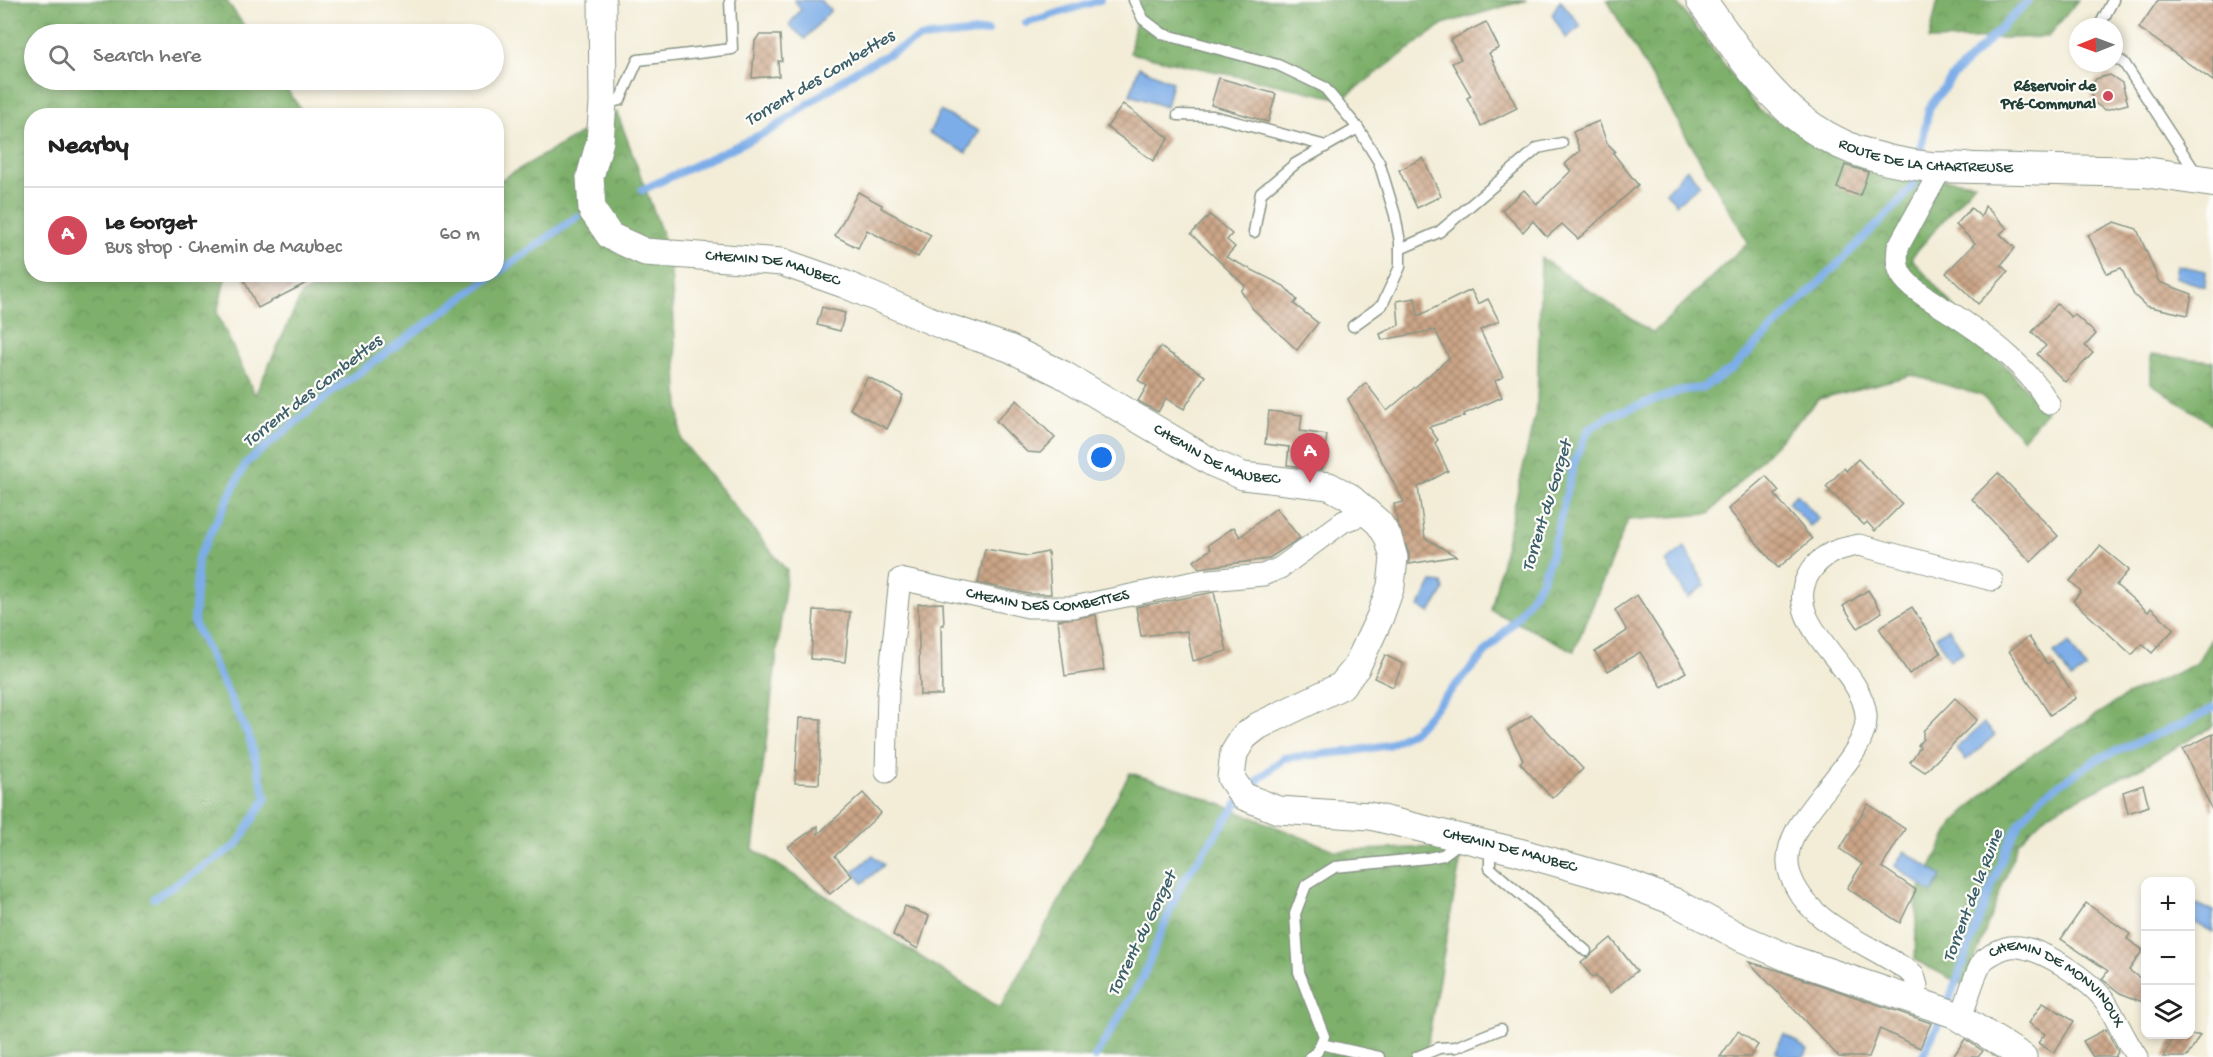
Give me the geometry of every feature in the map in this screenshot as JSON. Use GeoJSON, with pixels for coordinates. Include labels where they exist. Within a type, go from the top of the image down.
{"type":"FeatureCollection","features":[{"type":"Feature","properties":{"kind":"main road","name":"ROUTE DE LA CHARTREUSE"},"geometry":{"type":"LineString","coordinates":[[1701,0],[1758,78],[1804,124],[1822,136],[1864,154],[1897,163],[1936,167],[2145,172],[2207,182]]}},
{"type":"Feature","properties":{"kind":"street","name":"CHEMIN DE MAUBEC"},"geometry":{"type":"LineString","coordinates":[[602,0],[603,103],[600,141],[590,177],[592,210],[610,236],[645,252],[782,262],[946,327],[1009,348],[1062,374],[1213,463],[1243,476],[1329,486],[1368,513],[1388,537],[1394,558],[1391,586],[1380,617],[1356,668],[1341,686],[1258,726],[1244,737],[1234,753],[1231,778],[1244,796],[1278,810],[1370,816],[1497,846],[1624,882],[1673,901],[1742,938],[1791,959],[1938,1008],[1961,1019],[2010,1053]]}},
{"type":"Feature","properties":{"kind":"street"},"geometry":{"type":"LineString","coordinates":[[1936,167],[1898,246],[1897,261],[1901,275],[1917,290],[1999,346],[2040,387],[2049,404]]}},
{"type":"Feature","properties":{"kind":"street","name":"CHEMIN DES COMBETTES"},"geometry":{"type":"LineString","coordinates":[[886,772],[888,692],[900,579],[1028,607],[1073,607],[1199,581],[1263,575],[1280,568],[1337,525],[1368,513]]}},
{"type":"Feature","properties":{"kind":"street"},"geometry":{"type":"LineString","coordinates":[[1910,999],[1917,986],[1914,975],[1839,930],[1806,903],[1795,888],[1788,870],[1787,852],[1796,831],[1853,750],[1866,722],[1863,699],[1802,610],[1801,591],[1818,560],[1837,549],[1859,545],[1992,580]]}},
{"type":"Feature","properties":{"kind":"street","name":"CHEMIN DE MONVINOUX"},"geometry":{"type":"LineString","coordinates":[[1961,1019],[1984,961],[1998,951],[2012,947],[2029,950],[2071,971],[2090,985],[2107,1003],[2123,1038],[2137,1057]]}},
{"type":"Feature","properties":{"kind":"lane"},"geometry":{"type":"LineString","coordinates":[[603,103],[620,100],[638,60],[732,50],[730,0]]}},
{"type":"Feature","properties":{"kind":"lane"},"geometry":{"type":"LineString","coordinates":[[2103,18],[2113,0]]}},
{"type":"Feature","properties":{"kind":"lane"},"geometry":{"type":"LineString","coordinates":[[1134,1],[1143,19],[1164,34],[1278,65],[1324,87],[1358,128],[1379,162],[1395,215],[1401,249],[1400,267],[1382,305],[1353,326]]}},
{"type":"Feature","properties":{"kind":"lane"},"geometry":{"type":"LineString","coordinates":[[2123,62],[2153,110],[2207,182]]}},
{"type":"Feature","properties":{"kind":"lane"},"geometry":{"type":"LineString","coordinates":[[1178,115],[1213,116],[1326,146]]}},
{"type":"Feature","properties":{"kind":"lane"},"geometry":{"type":"LineString","coordinates":[[1254,232],[1261,193],[1295,164],[1358,128]]}},
{"type":"Feature","properties":{"kind":"lane"},"geometry":{"type":"LineString","coordinates":[[1401,249],[1439,232],[1538,148],[1562,143]]}},
{"type":"Feature","properties":{"kind":"lane"},"geometry":{"type":"LineString","coordinates":[[1310,1057],[1317,1052],[1324,1036],[1299,972],[1295,914],[1306,885],[1335,867],[1443,855],[1465,839]]}},
{"type":"Feature","properties":{"kind":"lane"},"geometry":{"type":"LineString","coordinates":[[1497,846],[1490,859],[1490,868],[1586,951]]}},
{"type":"Feature","properties":{"kind":"lane"},"geometry":{"type":"LineString","coordinates":[[1417,1057],[1439,1048],[1456,1047],[1501,1029]]}},
{"type":"Feature","properties":{"kind":"lane"},"geometry":{"type":"LineString","coordinates":[[1321,1044],[1379,1057]]}},
{"type":"Feature","properties":{"kind":"green space"},"geometry":{"type":"Polygon","coordinates":[[[0,0],[226,0],[243,24],[24,24],[24,90],[287,90],[300,108],[24,108],[24,282],[224,282],[217,313],[255,395],[302,294],[324,282],[504,282],[504,178],[617,112],[670,255],[681,440],[787,571],[753,849],[1000,1008],[1130,773],[1185,790],[1336,851],[1463,846],[1425,1057],[0,1057],[0,0]]]}},
{"type":"Feature","properties":{"kind":"green space"},"geometry":{"type":"Polygon","coordinates":[[[1139,0],[1527,0],[1443,24],[1342,99],[1130,53],[1139,0]]]}},
{"type":"Feature","properties":{"kind":"green space"},"geometry":{"type":"Polygon","coordinates":[[[1607,0],[1675,0],[1759,111],[1879,171],[1975,183],[1911,258],[2046,412],[2023,439],[1981,395],[1912,375],[1819,399],[1709,514],[1628,520],[1574,651],[1491,610],[1537,406],[1541,258],[1653,333],[1748,242],[1607,0]]]}},
{"type":"Feature","properties":{"kind":"green space"},"geometry":{"type":"Polygon","coordinates":[[[1938,0],[2078,0],[2048,37],[1929,40],[1938,0]]]}},
{"type":"Feature","properties":{"kind":"green space"},"geometry":{"type":"Polygon","coordinates":[[[2151,355],[2213,361],[2213,425],[2151,383],[2151,355]]]}},
{"type":"Feature","properties":{"kind":"green space"},"geometry":{"type":"Polygon","coordinates":[[[2213,636],[2213,726],[2142,767],[2047,814],[2018,843],[1965,986],[1915,960],[1917,894],[1954,822],[2013,767],[2129,694],[2196,664],[2213,636]]]}},
{"type":"Feature","properties":{"kind":"water"},"geometry":{"type":"Polygon","coordinates":[[[794,0],[820,0],[831,10],[805,39],[789,25],[801,9],[794,0]]]}},
{"type":"Feature","properties":{"kind":"water"},"geometry":{"type":"Polygon","coordinates":[[[1560,0],[1581,26],[1566,38],[1552,15],[1560,0]]]}},
{"type":"Feature","properties":{"kind":"water"},"geometry":{"type":"Polygon","coordinates":[[[1139,67],[1172,82],[1166,107],[1130,95],[1139,67]]]}},
{"type":"Feature","properties":{"kind":"water"},"geometry":{"type":"Polygon","coordinates":[[[940,111],[979,131],[966,153],[929,133],[940,111]]]}},
{"type":"Feature","properties":{"kind":"water"},"geometry":{"type":"Polygon","coordinates":[[[1687,169],[1700,185],[1676,204],[1666,192],[1687,169]]]}},
{"type":"Feature","properties":{"kind":"water"},"geometry":{"type":"Polygon","coordinates":[[[2177,265],[2206,271],[2205,287],[2175,277],[2177,265]]]}},
{"type":"Feature","properties":{"kind":"water"},"geometry":{"type":"Polygon","coordinates":[[[1797,494],[1819,519],[1810,526],[1788,502],[1797,494]]]}},
{"type":"Feature","properties":{"kind":"water"},"geometry":{"type":"Polygon","coordinates":[[[1685,547],[1705,585],[1688,598],[1666,562],[1685,547]]]}},
{"type":"Feature","properties":{"kind":"water"},"geometry":{"type":"Polygon","coordinates":[[[1432,582],[1442,583],[1444,590],[1430,613],[1419,607],[1432,582]]]}},
{"type":"Feature","properties":{"kind":"water"},"geometry":{"type":"Polygon","coordinates":[[[1949,628],[1963,652],[1950,660],[1936,636],[1949,628]]]}},
{"type":"Feature","properties":{"kind":"water"},"geometry":{"type":"Polygon","coordinates":[[[2069,643],[2086,669],[2071,679],[2054,653],[2069,643]]]}},
{"type":"Feature","properties":{"kind":"water"},"geometry":{"type":"Polygon","coordinates":[[[1984,723],[1995,735],[1966,760],[1956,748],[1984,723]]]}},
{"type":"Feature","properties":{"kind":"water"},"geometry":{"type":"Polygon","coordinates":[[[1904,851],[1942,876],[1932,893],[1895,866],[1904,851]]]}},
{"type":"Feature","properties":{"kind":"water"},"geometry":{"type":"Polygon","coordinates":[[[873,855],[884,865],[863,883],[853,872],[873,855]]]}},
{"type":"Feature","properties":{"kind":"water"},"geometry":{"type":"Polygon","coordinates":[[[2197,904],[2213,911],[2213,932],[2195,923],[2197,904]]]}},
{"type":"Feature","properties":{"kind":"water"},"geometry":{"type":"Polygon","coordinates":[[[1784,1034],[1808,1050],[1804,1057],[1784,1057],[1775,1051],[1784,1034]]]}},
{"type":"Feature","properties":{"kind":"building"},"geometry":{"type":"Polygon","coordinates":[[[2158,0],[2213,0],[2213,81],[2139,28],[2158,0]]]}},
{"type":"Feature","properties":{"kind":"building"},"geometry":{"type":"Polygon","coordinates":[[[1486,22],[1499,48],[1489,53],[1517,108],[1481,126],[1467,98],[1471,96],[1452,63],[1461,59],[1450,40],[1486,22]]]}},
{"type":"Feature","properties":{"kind":"building"},"geometry":{"type":"Polygon","coordinates":[[[759,35],[780,35],[782,61],[778,61],[779,76],[752,78],[755,41],[759,35]]]}},
{"type":"Feature","properties":{"kind":"building","name":"Réservoir de Pré-Communal"},"geometry":{"type":"Polygon","coordinates":[[[2110,75],[2122,83],[2128,104],[2105,110],[2093,102],[2090,88],[2096,79],[2110,75]]]}},
{"type":"Feature","properties":{"kind":"building"},"geometry":{"type":"Polygon","coordinates":[[[1219,78],[1276,94],[1268,122],[1211,105],[1219,78]]]}},
{"type":"Feature","properties":{"kind":"building"},"geometry":{"type":"Polygon","coordinates":[[[1123,104],[1169,138],[1153,161],[1107,127],[1123,104]]]}},
{"type":"Feature","properties":{"kind":"building"},"geometry":{"type":"Polygon","coordinates":[[[1599,121],[1607,143],[1615,151],[1613,153],[1638,185],[1578,239],[1562,224],[1547,237],[1533,221],[1523,232],[1502,210],[1524,190],[1537,204],[1571,171],[1565,164],[1580,151],[1573,132],[1599,121]]]}},
{"type":"Feature","properties":{"kind":"building"},"geometry":{"type":"Polygon","coordinates":[[[1423,158],[1441,196],[1417,208],[1399,170],[1423,158]]]}},
{"type":"Feature","properties":{"kind":"building"},"geometry":{"type":"Polygon","coordinates":[[[1845,165],[1868,172],[1860,196],[1837,188],[1845,165]]]}},
{"type":"Feature","properties":{"kind":"building"},"geometry":{"type":"Polygon","coordinates":[[[858,192],[882,205],[881,208],[931,235],[918,257],[867,230],[858,248],[835,236],[858,192]]]}},
{"type":"Feature","properties":{"kind":"building"},"geometry":{"type":"Polygon","coordinates":[[[1985,206],[2007,228],[2000,234],[2015,248],[2001,265],[2008,272],[1978,304],[1946,273],[1975,243],[1956,225],[1971,208],[1981,217],[1985,206]]]}},
{"type":"Feature","properties":{"kind":"building"},"geometry":{"type":"Polygon","coordinates":[[[1210,215],[1232,234],[1227,240],[1235,247],[1226,257],[1284,286],[1297,300],[1294,304],[1318,323],[1297,350],[1252,308],[1241,291],[1245,286],[1191,234],[1210,215]]]}},
{"type":"Feature","properties":{"kind":"building"},"geometry":{"type":"Polygon","coordinates":[[[2115,222],[2137,229],[2159,282],[2192,294],[2188,315],[2146,306],[2134,295],[2121,268],[2107,273],[2088,235],[2115,222]]]}},
{"type":"Feature","properties":{"kind":"building"},"geometry":{"type":"Polygon","coordinates":[[[245,282],[308,282],[258,308],[245,282]]]}},
{"type":"Feature","properties":{"kind":"building"},"geometry":{"type":"Polygon","coordinates":[[[1471,290],[1478,304],[1488,299],[1499,321],[1480,330],[1503,377],[1495,381],[1502,397],[1464,414],[1465,416],[1429,427],[1438,440],[1435,443],[1448,471],[1418,487],[1425,538],[1456,556],[1409,564],[1409,554],[1397,522],[1394,504],[1404,502],[1348,399],[1366,383],[1387,411],[1449,358],[1435,330],[1382,340],[1380,334],[1399,325],[1397,301],[1415,298],[1418,316],[1471,290]]]}},
{"type":"Feature","properties":{"kind":"building"},"geometry":{"type":"Polygon","coordinates":[[[2057,304],[2071,317],[2074,314],[2096,334],[2085,346],[2093,353],[2065,382],[2037,354],[2046,346],[2032,332],[2057,304]]]}},
{"type":"Feature","properties":{"kind":"building"},"geometry":{"type":"Polygon","coordinates":[[[822,307],[845,313],[840,331],[817,325],[822,307]]]}},
{"type":"Feature","properties":{"kind":"building"},"geometry":{"type":"Polygon","coordinates":[[[1160,347],[1205,376],[1184,409],[1166,398],[1158,412],[1138,401],[1147,386],[1138,380],[1160,347]]]}},
{"type":"Feature","properties":{"kind":"building"},"geometry":{"type":"Polygon","coordinates":[[[868,377],[903,395],[887,429],[850,409],[868,377]]]}},
{"type":"Feature","properties":{"kind":"building"},"geometry":{"type":"Polygon","coordinates":[[[1017,400],[1055,438],[1040,453],[1027,452],[996,421],[1017,400]]]}},
{"type":"Feature","properties":{"kind":"building"},"geometry":{"type":"Polygon","coordinates":[[[1269,411],[1302,415],[1300,431],[1327,435],[1322,469],[1287,465],[1289,447],[1265,444],[1269,411]]]}},
{"type":"Feature","properties":{"kind":"building"},"geometry":{"type":"Polygon","coordinates":[[[1858,459],[1902,504],[1875,531],[1867,522],[1864,525],[1826,487],[1844,468],[1846,471],[1858,459]]]}},
{"type":"Feature","properties":{"kind":"building"},"geometry":{"type":"Polygon","coordinates":[[[1998,473],[2058,536],[2031,562],[1972,499],[1998,473]]]}},
{"type":"Feature","properties":{"kind":"building"},"geometry":{"type":"Polygon","coordinates":[[[1766,476],[1779,491],[1775,495],[1812,539],[1778,568],[1728,509],[1766,476]]]}},
{"type":"Feature","properties":{"kind":"building"},"geometry":{"type":"Polygon","coordinates":[[[1276,508],[1300,538],[1268,559],[1199,568],[1194,561],[1211,549],[1208,545],[1234,527],[1240,537],[1276,508]]]}},
{"type":"Feature","properties":{"kind":"building"},"geometry":{"type":"Polygon","coordinates":[[[2100,546],[2129,570],[2116,585],[2148,612],[2151,608],[2174,629],[2152,653],[2142,644],[2132,655],[2073,601],[2081,591],[2070,581],[2100,546]]]}},
{"type":"Feature","properties":{"kind":"building"},"geometry":{"type":"Polygon","coordinates":[[[985,549],[1028,556],[1048,552],[1051,594],[1029,594],[978,583],[985,549]]]}},
{"type":"Feature","properties":{"kind":"building"},"geometry":{"type":"Polygon","coordinates":[[[1868,590],[1882,612],[1858,628],[1843,606],[1868,590]]]}},
{"type":"Feature","properties":{"kind":"building"},"geometry":{"type":"Polygon","coordinates":[[[1214,592],[1227,651],[1193,661],[1187,631],[1141,636],[1136,607],[1214,592]]]}},
{"type":"Feature","properties":{"kind":"building"},"geometry":{"type":"Polygon","coordinates":[[[1637,595],[1686,672],[1662,687],[1640,652],[1608,671],[1595,652],[1627,631],[1615,610],[1637,595]]]}},
{"type":"Feature","properties":{"kind":"building"},"geometry":{"type":"Polygon","coordinates":[[[943,603],[942,695],[920,695],[918,604],[943,603]]]}},
{"type":"Feature","properties":{"kind":"building"},"geometry":{"type":"Polygon","coordinates":[[[1912,607],[1941,653],[1909,674],[1879,628],[1912,607]]]}},
{"type":"Feature","properties":{"kind":"building"},"geometry":{"type":"Polygon","coordinates":[[[814,610],[850,612],[845,662],[811,659],[814,610]]]}},
{"type":"Feature","properties":{"kind":"building"},"geometry":{"type":"Polygon","coordinates":[[[1096,615],[1104,670],[1065,676],[1058,620],[1096,615]]]}},
{"type":"Feature","properties":{"kind":"building"},"geometry":{"type":"Polygon","coordinates":[[[2029,637],[2047,664],[2052,661],[2076,698],[2050,715],[2009,651],[2029,637]]]}},
{"type":"Feature","properties":{"kind":"building"},"geometry":{"type":"Polygon","coordinates":[[[1385,655],[1403,664],[1393,687],[1374,678],[1385,655]]]}},
{"type":"Feature","properties":{"kind":"building"},"geometry":{"type":"Polygon","coordinates":[[[1955,698],[1977,720],[1925,772],[1910,762],[1920,747],[1918,745],[1923,739],[1923,731],[1955,698]]]}},
{"type":"Feature","properties":{"kind":"building"},"geometry":{"type":"Polygon","coordinates":[[[1532,715],[1583,769],[1552,798],[1520,763],[1523,760],[1508,730],[1532,715]]]}},
{"type":"Feature","properties":{"kind":"building"},"geometry":{"type":"Polygon","coordinates":[[[799,718],[821,719],[819,784],[795,783],[799,718]]]}},
{"type":"Feature","properties":{"kind":"building"},"geometry":{"type":"Polygon","coordinates":[[[2213,734],[2213,812],[2183,749],[2213,734]]]}},
{"type":"Feature","properties":{"kind":"building"},"geometry":{"type":"Polygon","coordinates":[[[2143,785],[2149,806],[2128,813],[2123,792],[2143,785]]]}},
{"type":"Feature","properties":{"kind":"building"},"geometry":{"type":"Polygon","coordinates":[[[863,793],[881,813],[835,856],[852,876],[830,894],[788,847],[818,826],[818,834],[863,793]]]}},
{"type":"Feature","properties":{"kind":"building"},"geometry":{"type":"Polygon","coordinates":[[[1868,804],[1905,829],[1882,867],[1916,890],[1900,923],[1847,888],[1862,864],[1840,849],[1868,804]]]}},
{"type":"Feature","properties":{"kind":"building"},"geometry":{"type":"Polygon","coordinates":[[[2086,903],[2130,934],[2127,939],[2141,949],[2141,953],[2129,970],[2141,979],[2141,1001],[2120,993],[2102,979],[2108,971],[2061,939],[2086,903]]]}},
{"type":"Feature","properties":{"kind":"building"},"geometry":{"type":"Polygon","coordinates":[[[905,906],[929,916],[918,949],[893,935],[905,906]]]}},
{"type":"Feature","properties":{"kind":"building"},"geometry":{"type":"Polygon","coordinates":[[[1611,938],[1637,971],[1610,993],[1596,975],[1593,978],[1581,963],[1611,938]]]}},
{"type":"Feature","properties":{"kind":"building"},"geometry":{"type":"Polygon","coordinates":[[[1749,962],[1931,1023],[1920,1048],[1880,1029],[1869,1057],[1839,1057],[1749,962]]]}},
{"type":"Feature","properties":{"kind":"building"},"geometry":{"type":"Polygon","coordinates":[[[2043,1002],[2074,1021],[2054,1053],[2038,1043],[2045,1034],[2029,1023],[2043,1002]]]}},
{"type":"Feature","properties":{"kind":"building"},"geometry":{"type":"Polygon","coordinates":[[[2106,1029],[2118,1052],[2115,1057],[2093,1057],[2083,1041],[2106,1029]]]}},
{"type":"Feature","properties":{"kind":"building"},"geometry":{"type":"Polygon","coordinates":[[[1738,1031],[1758,1045],[1750,1057],[1720,1057],[1738,1031]]]}},
{"type":"Feature","properties":{"kind":"building"},"geometry":{"type":"Polygon","coordinates":[[[2195,1035],[2200,1035],[2187,1057],[2163,1057],[2173,1039],[2195,1039],[2195,1035]]]}},
{"type":"Feature","properties":{"kind":"building"},"geometry":{"type":"Polygon","coordinates":[[[1965,1039],[1983,1051],[1978,1057],[1953,1057],[1965,1039]]]}},
{"type":"Feature","properties":{"kind":"waterway","name":"Torrent des Combettes"},"geometry":{"type":"LineString","coordinates":[[1026,23],[1100,0]]}},
{"type":"Feature","properties":{"kind":"waterway","name":"Torrent du Gorget"},"geometry":{"type":"LineString","coordinates":[[1919,158],[1929,108],[1952,77],[2029,0]]}},
{"type":"Feature","properties":{"kind":"waterway","name":"Torrent des Combettes"},"geometry":{"type":"LineString","coordinates":[[642,190],[771,130],[857,70],[920,38],[988,31]]}},
{"type":"Feature","properties":{"kind":"waterway","name":"Torrent du Gorget"},"geometry":{"type":"LineString","coordinates":[[1095,1057],[1142,979],[1181,884],[1239,801],[1260,778],[1284,758],[1388,745],[1415,730],[1516,619],[1541,582],[1551,556],[1574,463],[1588,430],[1609,416],[1683,390],[1702,388],[1732,369],[1897,205],[1913,185],[1916,170]]}},
{"type":"Feature","properties":{"kind":"waterway","name":"Torrent des Combettes"},"geometry":{"type":"LineString","coordinates":[[504,268],[577,217]]}},
{"type":"Feature","properties":{"kind":"waterway","name":"Torrent des Combettes"},"geometry":{"type":"LineString","coordinates":[[154,898],[237,845],[266,798],[249,737],[194,623],[198,558],[246,463],[332,392],[484,282]]}},
{"type":"Feature","properties":{"kind":"waterway","name":"Torrent de la Ruine"},"geometry":{"type":"LineString","coordinates":[[1922,1057],[1945,1011],[2006,848],[2020,822],[2042,796],[2097,759],[2194,719],[2213,708]]}},
{"type":"Feature","properties":{"kind":"place","name":"Réservoir de Pré-Communal"},"geometry":{"type":"Point","coordinates":[2108,96]}},
{"type":"Feature","properties":{"kind":"place","name":"Le Gorget"},"geometry":{"type":"Point","coordinates":[1310,483]}}]}
